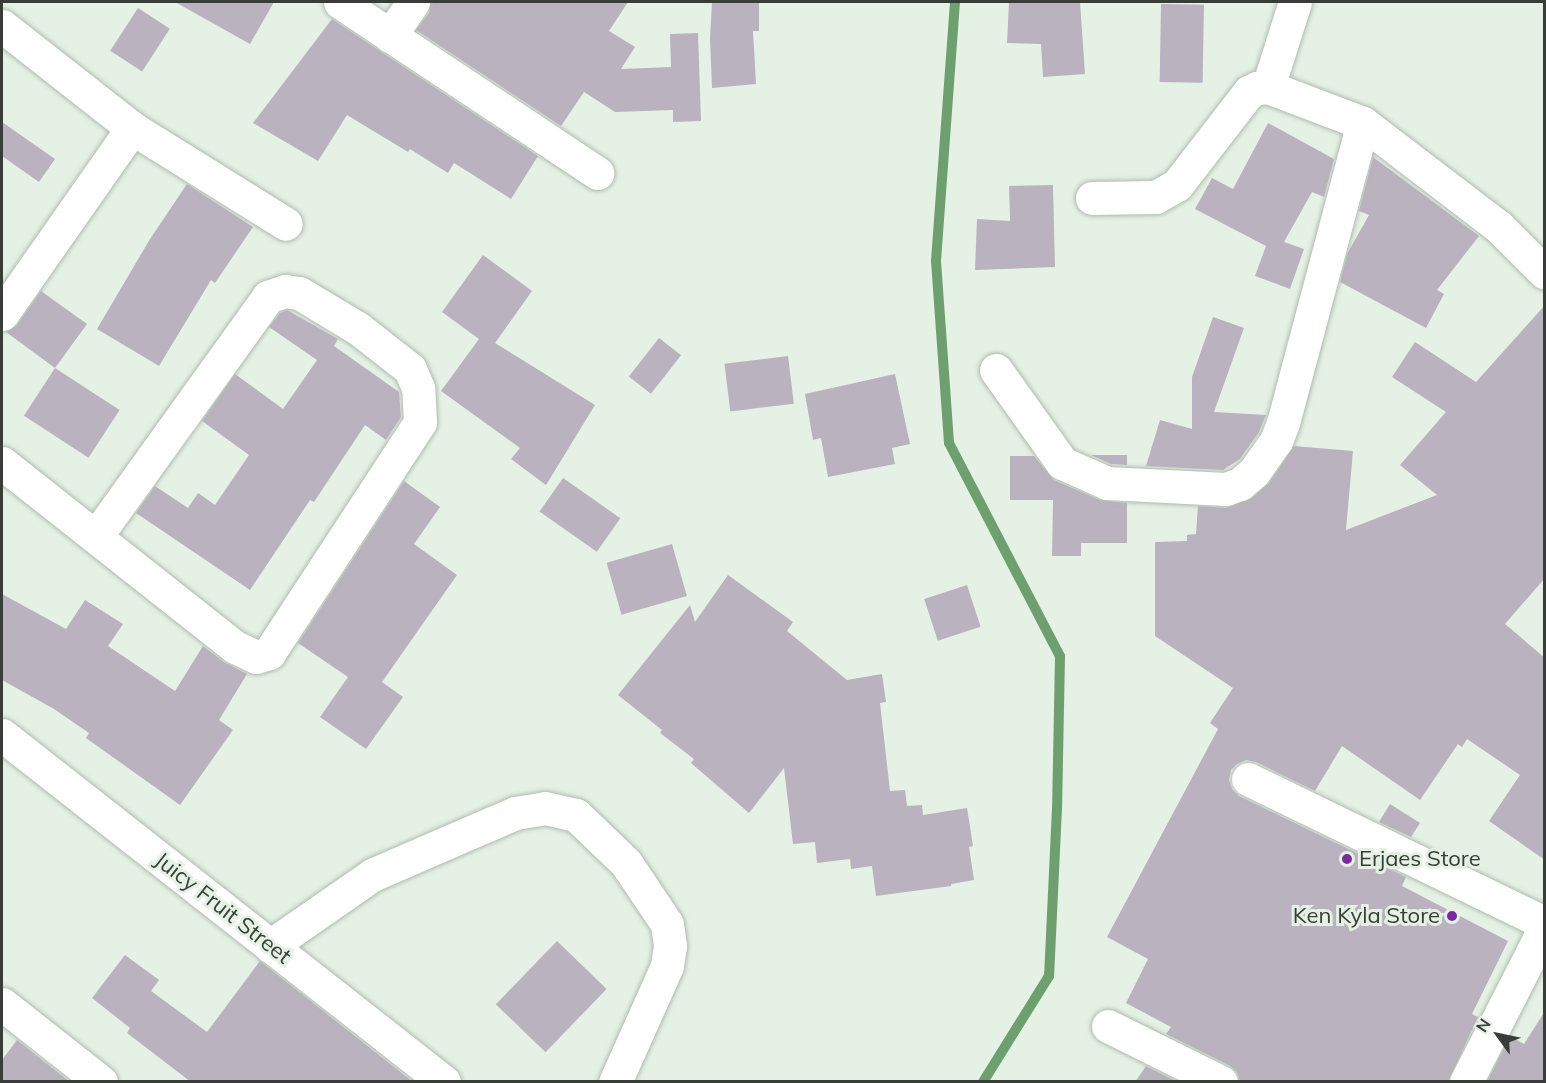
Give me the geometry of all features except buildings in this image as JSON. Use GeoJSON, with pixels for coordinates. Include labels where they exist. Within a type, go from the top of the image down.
{"type":"FeatureCollection","features":[{"type":"Feature","properties":{"kind":"street"},"geometry":{"type":"LineString","coordinates":[[340,2],[597,173]]}},
{"type":"Feature","properties":{"kind":"street"},"geometry":{"type":"LineString","coordinates":[[390,36],[413,2]]}},
{"type":"Feature","properties":{"kind":"street"},"geometry":{"type":"LineString","coordinates":[[1268,87],[1295,2]]}},
{"type":"Feature","properties":{"kind":"street"},"geometry":{"type":"LineString","coordinates":[[2,26],[132,128],[286,224]]}},
{"type":"Feature","properties":{"kind":"street"},"geometry":{"type":"LineString","coordinates":[[1092,198],[1156,198],[1177,184],[1249,92],[1257,87],[1268,87],[1363,123],[1499,227],[1545,272]]}},
{"type":"Feature","properties":{"kind":"street"},"geometry":{"type":"LineString","coordinates":[[996,370],[1062,463],[1107,483],[1226,489],[1240,484],[1254,472],[1276,441],[1283,423],[1363,123]]}},
{"type":"Feature","properties":{"kind":"street"},"geometry":{"type":"LineString","coordinates":[[2,314],[132,128]]}},
{"type":"Feature","properties":{"kind":"street"},"geometry":{"type":"LineString","coordinates":[[2,463],[236,647],[256,657],[269,653],[420,422],[418,388],[410,369],[359,329],[299,293],[285,291],[268,297],[96,536]]}},
{"type":"Feature","properties":{"kind":"street","name":"Juicy Fruit Street"},"geometry":{"type":"LineString","coordinates":[[2,735],[444,1082]]}},
{"type":"Feature","properties":{"kind":"street"},"geometry":{"type":"LineString","coordinates":[[1248,779],[1545,923]]}},
{"type":"Feature","properties":{"kind":"street"},"geometry":{"type":"LineString","coordinates":[[270,946],[372,875],[515,813],[545,808],[576,815],[626,863],[667,924],[670,946],[667,966],[615,1082]]}},
{"type":"Feature","properties":{"kind":"street"},"geometry":{"type":"LineString","coordinates":[[1466,1082],[1545,929]]}},
{"type":"Feature","properties":{"kind":"street"},"geometry":{"type":"LineString","coordinates":[[2,1004],[101,1082]]}},
{"type":"Feature","properties":{"kind":"street"},"geometry":{"type":"LineString","coordinates":[[1108,1026],[1221,1082]]}},
{"type":"Feature","properties":{"kind":"waterway"},"geometry":{"type":"LineString","coordinates":[[955,2],[936,261],[949,443],[1060,656],[1057,808],[1049,976],[983,1082]]}},
{"type":"Feature","properties":{"kind":"place","name":"Erjaes Store"},"geometry":{"type":"Point","coordinates":[1347,859]}},
{"type":"Feature","properties":{"kind":"place","name":"Ken Kyla Store"},"geometry":{"type":"Point","coordinates":[1452,916]}}]}
